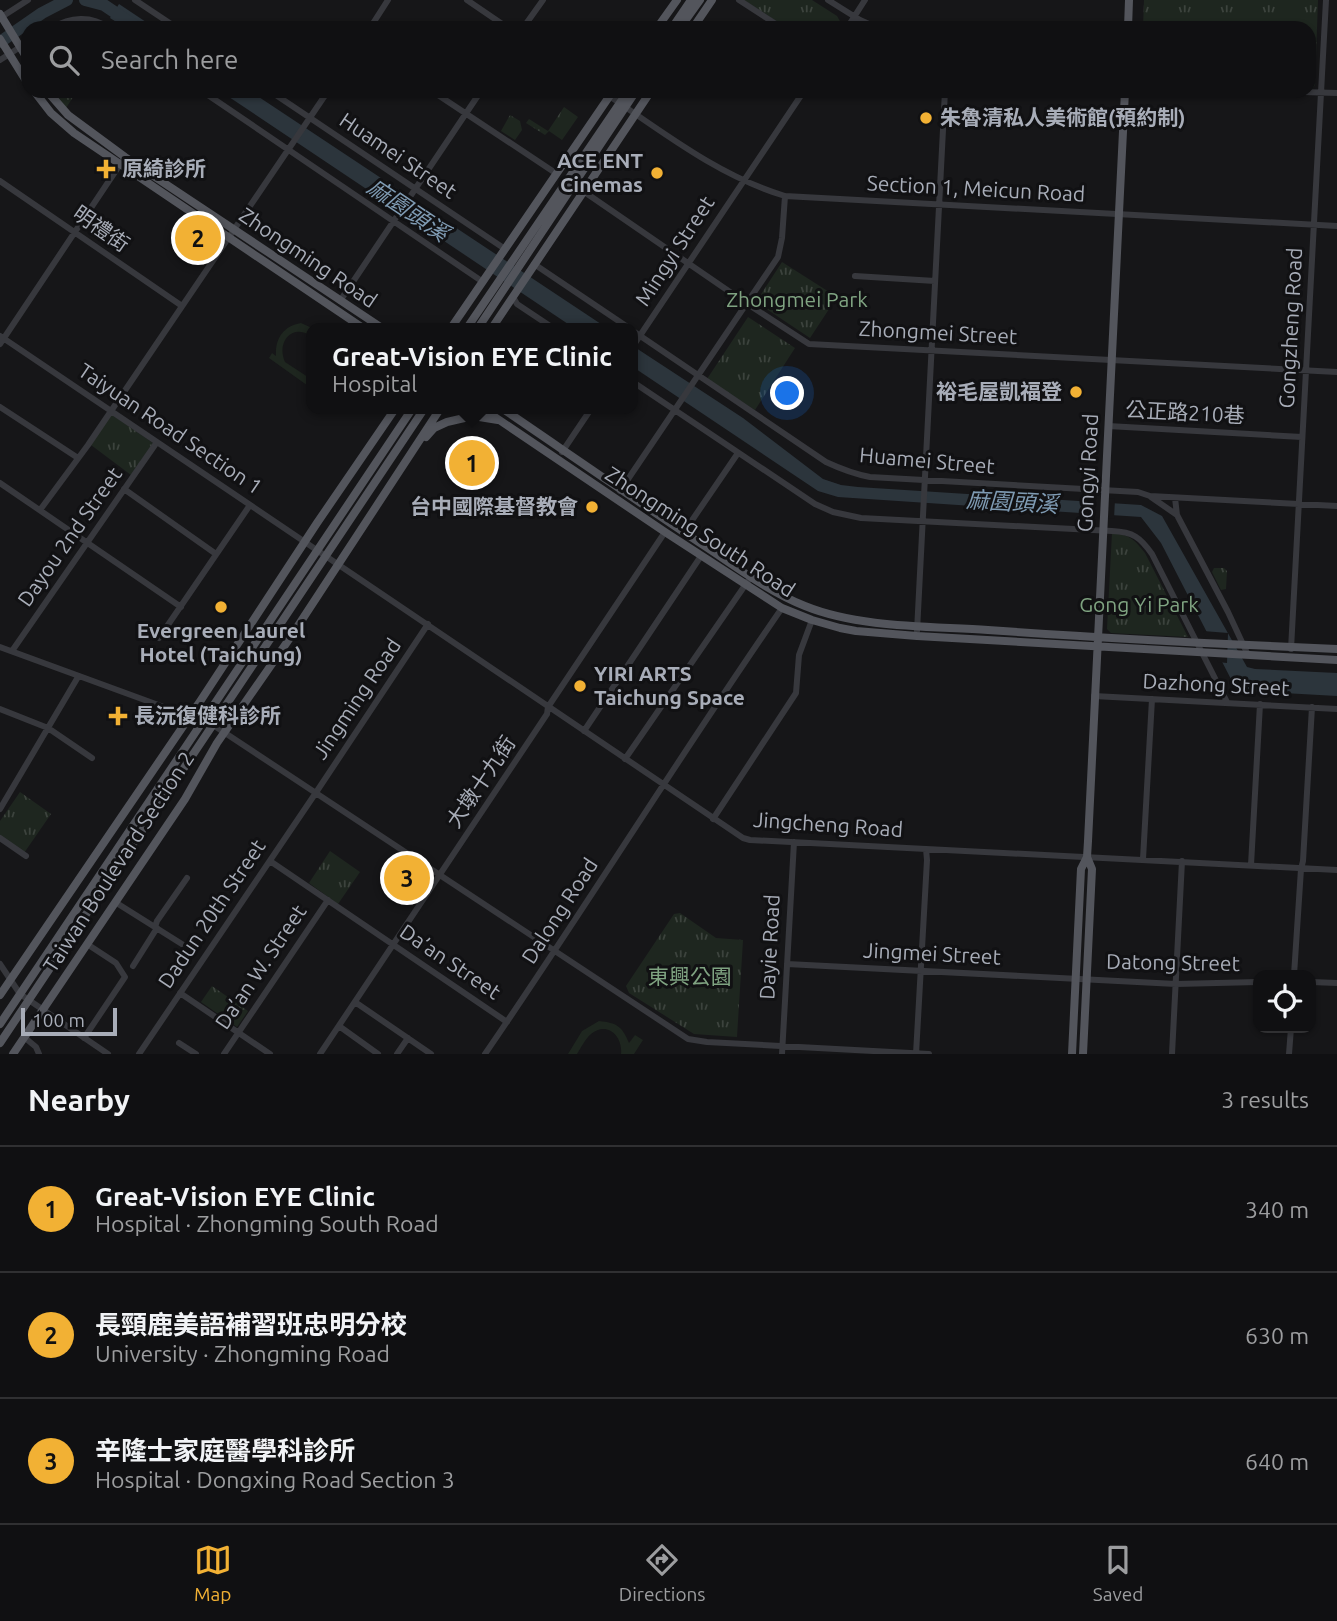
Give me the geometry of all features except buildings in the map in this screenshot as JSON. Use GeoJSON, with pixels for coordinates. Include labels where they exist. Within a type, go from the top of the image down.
{"type":"FeatureCollection","features":[{"type":"Feature","properties":{"kind":"main road"},"geometry":{"type":"LineString","coordinates":[[662,21],[677,0]]}},
{"type":"Feature","properties":{"kind":"main road"},"geometry":{"type":"LineString","coordinates":[[676,21],[691,0]]}},
{"type":"Feature","properties":{"kind":"main road"},"geometry":{"type":"LineString","coordinates":[[685,21],[700,0]]}},
{"type":"Feature","properties":{"kind":"main road"},"geometry":{"type":"LineString","coordinates":[[698,21],[712,0]]}},
{"type":"Feature","properties":{"kind":"main road"},"geometry":{"type":"LineString","coordinates":[[1128,21],[1129,0]]}},
{"type":"Feature","properties":{"kind":"main road"},"geometry":{"type":"LineString","coordinates":[[2,17],[21,41]]}},
{"type":"Feature","properties":{"kind":"main road"},"geometry":{"type":"LineString","coordinates":[[0,39],[21,73]]}},
{"type":"Feature","properties":{"kind":"main road","name":"Zhongming Road"},"geometry":{"type":"LineString","coordinates":[[39,98],[51,113],[74,133],[123,160],[356,323]]}},
{"type":"Feature","properties":{"kind":"main road","name":"Zhongming Road"},"geometry":{"type":"LineString","coordinates":[[53,98],[68,115],[123,160]]}},
{"type":"Feature","properties":{"kind":"main road"},"geometry":{"type":"LineString","coordinates":[[454,323],[557,174],[605,98]]}},
{"type":"Feature","properties":{"kind":"main road"},"geometry":{"type":"LineString","coordinates":[[471,323],[498,290],[625,98]]}},
{"type":"Feature","properties":{"kind":"main road"},"geometry":{"type":"LineString","coordinates":[[622,104],[628,98]]}},
{"type":"Feature","properties":{"kind":"main road"},"geometry":{"type":"LineString","coordinates":[[495,323],[646,98]]}},
{"type":"Feature","properties":{"kind":"main road","name":"Gongyi Road"},"geometry":{"type":"LineString","coordinates":[[1072,1054],[1081,869],[1087,857],[1125,98]]}},
{"type":"Feature","properties":{"kind":"main road","name":"Zhongming Road"},"geometry":{"type":"LineString","coordinates":[[231,233],[374,323]]}},
{"type":"Feature","properties":{"kind":"main road"},"geometry":{"type":"LineString","coordinates":[[481,323],[498,290]]}},
{"type":"Feature","properties":{"kind":"main road","name":"Taiwan Boulevard Section 2"},"geometry":{"type":"LineString","coordinates":[[0,995],[393,414]]}},
{"type":"Feature","properties":{"kind":"main road","name":"Taiwan Boulevard Section 2"},"geometry":{"type":"LineString","coordinates":[[0,1043],[213,725],[409,414]]}},
{"type":"Feature","properties":{"kind":"main road","name":"Taiwan Boulevard Section 2"},"geometry":{"type":"LineString","coordinates":[[0,1024],[203,720],[420,414]]}},
{"type":"Feature","properties":{"kind":"main road","name":"Taiwan Boulevard Section 2"},"geometry":{"type":"LineString","coordinates":[[13,1054],[185,799],[225,733],[437,414]]}},
{"type":"Feature","properties":{"kind":"main road","name":"Zhongming South Road"},"geometry":{"type":"LineString","coordinates":[[491,414],[746,585],[782,608],[812,620],[856,631],[917,636],[1337,660]]}},
{"type":"Feature","properties":{"kind":"main road","name":"Zhongming South Road"},"geometry":{"type":"LineString","coordinates":[[510,414],[751,576],[789,598],[821,612],[856,620],[918,625],[1337,649]]}},
{"type":"Feature","properties":{"kind":"main road"},"geometry":{"type":"LineString","coordinates":[[409,454],[434,428],[447,422],[473,416],[500,420]]}},
{"type":"Feature","properties":{"kind":"main road","name":"Gongyi Road"},"geometry":{"type":"LineString","coordinates":[[1083,1054],[1092,869],[1087,857]]}},
{"type":"Feature","properties":{"kind":"street"},"geometry":{"type":"LineString","coordinates":[[2,17],[28,0]]}},
{"type":"Feature","properties":{"kind":"street"},"geometry":{"type":"LineString","coordinates":[[135,0],[166,21]]}},
{"type":"Feature","properties":{"kind":"street"},"geometry":{"type":"LineString","coordinates":[[374,21],[388,0]]}},
{"type":"Feature","properties":{"kind":"street"},"geometry":{"type":"LineString","coordinates":[[467,0],[498,21]]}},
{"type":"Feature","properties":{"kind":"street"},"geometry":{"type":"LineString","coordinates":[[528,21],[543,0]]}},
{"type":"Feature","properties":{"kind":"street"},"geometry":{"type":"LineString","coordinates":[[739,0],[771,21]]}},
{"type":"Feature","properties":{"kind":"street"},"geometry":{"type":"LineString","coordinates":[[828,0],[863,21]]}},
{"type":"Feature","properties":{"kind":"street"},"geometry":{"type":"LineString","coordinates":[[851,21],[865,0]]}},
{"type":"Feature","properties":{"kind":"street","name":"Gongzheng Road"},"geometry":{"type":"LineString","coordinates":[[1291,657],[1326,0]]}},
{"type":"Feature","properties":{"kind":"street"},"geometry":{"type":"LineString","coordinates":[[67,21],[94,21]]}},
{"type":"Feature","properties":{"kind":"street"},"geometry":{"type":"LineString","coordinates":[[0,60],[21,45]]}},
{"type":"Feature","properties":{"kind":"street"},"geometry":{"type":"LineString","coordinates":[[1316,93],[1337,93]]}},
{"type":"Feature","properties":{"kind":"street"},"geometry":{"type":"LineString","coordinates":[[213,98],[290,148],[483,282]]}},
{"type":"Feature","properties":{"kind":"street","name":"Huamei Street"},"geometry":{"type":"LineString","coordinates":[[279,98],[505,249]]}},
{"type":"Feature","properties":{"kind":"street"},"geometry":{"type":"LineString","coordinates":[[40,510],[111,411],[323,98]]}},
{"type":"Feature","properties":{"kind":"street"},"geometry":{"type":"LineString","coordinates":[[443,98],[557,174]]}},
{"type":"Feature","properties":{"kind":"street"},"geometry":{"type":"LineString","coordinates":[[340,301],[477,98]]}},
{"type":"Feature","properties":{"kind":"street","name":"Section 1, Meicun Road"},"geometry":{"type":"LineString","coordinates":[[614,98],[703,159],[742,180],[785,196],[1337,226]]}},
{"type":"Feature","properties":{"kind":"street","name":"Mingyi Street"},"geometry":{"type":"LineString","coordinates":[[638,335],[799,98]]}},
{"type":"Feature","properties":{"kind":"street"},"geometry":{"type":"LineString","coordinates":[[917,636],[945,98]]}},
{"type":"Feature","properties":{"kind":"street"},"geometry":{"type":"LineString","coordinates":[[1,340],[123,160]]}},
{"type":"Feature","properties":{"kind":"street","name":"明禮街"},"geometry":{"type":"LineString","coordinates":[[0,181],[182,306]]}},
{"type":"Feature","properties":{"kind":"street","name":"Zhongmei Street"},"geometry":{"type":"LineString","coordinates":[[583,191],[809,344],[1337,372]]}},
{"type":"Feature","properties":{"kind":"street"},"geometry":{"type":"LineString","coordinates":[[615,498],[778,257],[785,196]]}},
{"type":"Feature","properties":{"kind":"street"},"geometry":{"type":"LineString","coordinates":[[534,264],[622,323]]}},
{"type":"Feature","properties":{"kind":"street"},"geometry":{"type":"LineString","coordinates":[[855,276],[935,281]]}},
{"type":"Feature","properties":{"kind":"street"},"geometry":{"type":"LineString","coordinates":[[513,297],[517,304],[546,323]]}},
{"type":"Feature","properties":{"kind":"street","name":"Huamei Street"},"geometry":{"type":"LineString","coordinates":[[638,339],[827,462],[845,471],[870,477],[1337,506]]}},
{"type":"Feature","properties":{"kind":"street","name":"Taiyuan Road Section 1"},"geometry":{"type":"LineString","coordinates":[[1,340],[321,552]]}},
{"type":"Feature","properties":{"kind":"street"},"geometry":{"type":"LineString","coordinates":[[638,386],[675,408],[815,504],[833,512],[861,518],[924,518],[1103,527],[1128,532],[1147,547],[1227,702]]}},
{"type":"Feature","properties":{"kind":"street"},"geometry":{"type":"LineString","coordinates":[[0,407],[78,458]]}},
{"type":"Feature","properties":{"kind":"street"},"geometry":{"type":"LineString","coordinates":[[557,459],[588,414]]}},
{"type":"Feature","properties":{"kind":"street","name":"公正路210巷"},"geometry":{"type":"LineString","coordinates":[[1108,426],[1303,437]]}},
{"type":"Feature","properties":{"kind":"street","name":"Dayou 2nd Street"},"geometry":{"type":"LineString","coordinates":[[12,651],[157,442]]}},
{"type":"Feature","properties":{"kind":"street"},"geometry":{"type":"LineString","coordinates":[[684,532],[738,453]]}},
{"type":"Feature","properties":{"kind":"street"},"geometry":{"type":"LineString","coordinates":[[0,484],[181,607]]}},
{"type":"Feature","properties":{"kind":"street"},"geometry":{"type":"LineString","coordinates":[[124,489],[216,554]]}},
{"type":"Feature","properties":{"kind":"street"},"geometry":{"type":"LineString","coordinates":[[1150,496],[1177,515]]}},
{"type":"Feature","properties":{"kind":"street"},"geometry":{"type":"LineString","coordinates":[[1175,498],[1177,515],[1228,612],[1246,655]]}},
{"type":"Feature","properties":{"kind":"street"},"geometry":{"type":"LineString","coordinates":[[159,638],[250,505]]}},
{"type":"Feature","properties":{"kind":"street","name":"大墩十九街"},"geometry":{"type":"LineString","coordinates":[[320,1054],[665,532]]}},
{"type":"Feature","properties":{"kind":"street","name":"Jingcheng Road"},"geometry":{"type":"LineString","coordinates":[[321,552],[743,838],[1337,870]]}},
{"type":"Feature","properties":{"kind":"street"},"geometry":{"type":"LineString","coordinates":[[584,731],[701,556]]}},
{"type":"Feature","properties":{"kind":"street"},"geometry":{"type":"LineString","coordinates":[[625,759],[751,576]]}},
{"type":"Feature","properties":{"kind":"street","name":"Dalong Road"},"geometry":{"type":"LineString","coordinates":[[485,1054],[782,608]]}},
{"type":"Feature","properties":{"kind":"street"},"geometry":{"type":"LineString","coordinates":[[713,818],[796,693],[799,655],[812,620]]}},
{"type":"Feature","properties":{"kind":"street","name":"Jingming Road"},"geometry":{"type":"LineString","coordinates":[[315,794],[428,624]]}},
{"type":"Feature","properties":{"kind":"street"},"geometry":{"type":"LineString","coordinates":[[0,647],[213,725],[688,1039],[782,1050],[929,1054]]}},
{"type":"Feature","properties":{"kind":"street"},"geometry":{"type":"LineString","coordinates":[[0,809],[78,677]]}},
{"type":"Feature","properties":{"kind":"street","name":"Dazhong Street"},"geometry":{"type":"LineString","coordinates":[[1094,696],[1337,709]]}},
{"type":"Feature","properties":{"kind":"street"},"geometry":{"type":"LineString","coordinates":[[1143,859],[1152,699]]}},
{"type":"Feature","properties":{"kind":"street"},"geometry":{"type":"LineString","coordinates":[[1251,865],[1260,704]]}},
{"type":"Feature","properties":{"kind":"street"},"geometry":{"type":"LineString","coordinates":[[1294,970],[1312,707]]}},
{"type":"Feature","properties":{"kind":"street"},"geometry":{"type":"LineString","coordinates":[[0,709],[48,728],[92,758]]}},
{"type":"Feature","properties":{"kind":"street","name":"Dadun 20th Street"},"geometry":{"type":"LineString","coordinates":[[139,1054],[315,794]]}},
{"type":"Feature","properties":{"kind":"street"},"geometry":{"type":"LineString","coordinates":[[0,838],[26,856]]}},
{"type":"Feature","properties":{"kind":"street","name":"Dayie Road"},"geometry":{"type":"LineString","coordinates":[[782,1050],[794,842]]}},
{"type":"Feature","properties":{"kind":"street"},"geometry":{"type":"LineString","coordinates":[[916,1054],[926,849]]}},
{"type":"Feature","properties":{"kind":"street","name":"Da’an Street"},"geometry":{"type":"LineString","coordinates":[[270,861],[507,1022]]}},
{"type":"Feature","properties":{"kind":"street"},"geometry":{"type":"LineString","coordinates":[[1172,1054],[1182,861]]}},
{"type":"Feature","properties":{"kind":"street"},"geometry":{"type":"LineString","coordinates":[[133,966],[156,927],[156,921],[187,878]]}},
{"type":"Feature","properties":{"kind":"street","name":"Da’an W. Street"},"geometry":{"type":"LineString","coordinates":[[224,1054],[328,900]]}},
{"type":"Feature","properties":{"kind":"street"},"geometry":{"type":"LineString","coordinates":[[115,902],[185,946]]}},
{"type":"Feature","properties":{"kind":"street"},"geometry":{"type":"LineString","coordinates":[[84,1038],[125,977],[116,963],[87,944]]}},
{"type":"Feature","properties":{"kind":"street"},"geometry":{"type":"LineString","coordinates":[[0,964],[20,995],[108,1054]]}},
{"type":"Feature","properties":{"kind":"street","name":"Jingmei Street"},"geometry":{"type":"LineString","coordinates":[[787,964],[1075,979]]}},
{"type":"Feature","properties":{"kind":"street"},"geometry":{"type":"LineString","coordinates":[[1075,979],[1087,979]]}},
{"type":"Feature","properties":{"kind":"street","name":"Datong Street"},"geometry":{"type":"LineString","coordinates":[[1087,979],[1176,984],[1253,982]]}},
{"type":"Feature","properties":{"kind":"street"},"geometry":{"type":"LineString","coordinates":[[1316,982],[1337,983]]}},
{"type":"Feature","properties":{"kind":"street"},"geometry":{"type":"LineString","coordinates":[[180,993],[270,1054]]}},
{"type":"Feature","properties":{"kind":"street"},"geometry":{"type":"LineString","coordinates":[[355,1002],[431,1054]]}},
{"type":"Feature","properties":{"kind":"street"},"geometry":{"type":"LineString","coordinates":[[339,1026],[378,1054]]}},
{"type":"Feature","properties":{"kind":"street"},"geometry":{"type":"LineString","coordinates":[[1289,1054],[1291,1033]]}},
{"type":"Feature","properties":{"kind":"street"},"geometry":{"type":"LineString","coordinates":[[24,1037],[39,1054]]}},
{"type":"Feature","properties":{"kind":"street"},"geometry":{"type":"LineString","coordinates":[[397,1054],[408,1038]]}},
{"type":"Feature","properties":{"kind":"street"},"geometry":{"type":"LineString","coordinates":[[179,1043],[196,1054]]}},
{"type":"Feature","properties":{"kind":"green space"},"geometry":{"type":"Polygon","coordinates":[[[744,0],[812,0],[837,16],[840,21],[776,21],[744,0]]]}},
{"type":"Feature","properties":{"kind":"green space"},"geometry":{"type":"Polygon","coordinates":[[[1144,0],[1318,0],[1316,57],[1316,21],[1143,21],[1144,0]]]}},
{"type":"Feature","properties":{"kind":"green space"},"geometry":{"type":"Polygon","coordinates":[[[57,98],[72,98],[66,108],[57,98]]]}},
{"type":"Feature","properties":{"kind":"green space"},"geometry":{"type":"Polygon","coordinates":[[[564,107],[578,117],[562,140],[549,131],[545,135],[526,123],[529,119],[548,131],[564,107]]]}},
{"type":"Feature","properties":{"kind":"green space"},"geometry":{"type":"Polygon","coordinates":[[[510,115],[520,121],[522,130],[515,140],[501,131],[510,115]]]}},
{"type":"Feature","properties":{"kind":"green space","name":"Zhongmei Park"},"geometry":{"type":"Polygon","coordinates":[[[782,262],[837,297],[810,338],[756,302],[782,262]]]}},
{"type":"Feature","properties":{"kind":"green space"},"geometry":{"type":"Polygon","coordinates":[[[748,317],[795,348],[755,410],[707,379],[748,317]]]}},
{"type":"Feature","properties":{"kind":"green space"},"geometry":{"type":"Polygon","coordinates":[[[301,323],[306,325],[306,334],[292,333],[284,342],[283,355],[285,362],[306,376],[306,384],[269,358],[272,353],[276,356],[281,334],[301,323]]]}},
{"type":"Feature","properties":{"kind":"green space"},"geometry":{"type":"Polygon","coordinates":[[[111,414],[153,443],[131,475],[91,445],[111,414]]]}},
{"type":"Feature","properties":{"kind":"green space","name":"Gong Yi Park"},"geometry":{"type":"Polygon","coordinates":[[[1112,533],[1131,538],[1145,553],[1188,637],[1111,633],[1107,629],[1112,533]]]}},
{"type":"Feature","properties":{"kind":"green space"},"geometry":{"type":"Polygon","coordinates":[[[1214,568],[1224,568],[1227,571],[1226,589],[1221,590],[1212,572],[1214,568]]]}},
{"type":"Feature","properties":{"kind":"green space"},"geometry":{"type":"Polygon","coordinates":[[[20,792],[51,814],[24,853],[0,837],[0,821],[20,792]]]}},
{"type":"Feature","properties":{"kind":"green space"},"geometry":{"type":"Polygon","coordinates":[[[330,851],[360,872],[338,904],[309,883],[330,851]]]}},
{"type":"Feature","properties":{"kind":"green space","name":"東興公園"},"geometry":{"type":"Polygon","coordinates":[[[680,913],[716,938],[743,940],[737,1037],[694,1034],[629,993],[626,986],[674,914],[680,913]]]}},
{"type":"Feature","properties":{"kind":"green space"},"geometry":{"type":"Polygon","coordinates":[[[212,986],[248,1011],[237,1027],[201,1002],[212,986]]]}},
{"type":"Feature","properties":{"kind":"green space"},"geometry":{"type":"Polygon","coordinates":[[[599,1021],[618,1026],[629,1043],[635,1035],[643,1040],[634,1054],[621,1054],[617,1036],[603,1029],[589,1036],[577,1054],[568,1054],[582,1031],[599,1021]]]}},
{"type":"Feature","properties":{"kind":"water"},"geometry":{"type":"Polygon","coordinates":[[[119,4],[144,21],[115,21],[110,18],[119,4]]]}},
{"type":"Feature","properties":{"kind":"water"},"geometry":{"type":"Polygon","coordinates":[[[230,98],[261,98],[599,323],[567,323],[230,98]]]}},
{"type":"Feature","properties":{"kind":"water"},"geometry":{"type":"Polygon","coordinates":[[[638,349],[743,418],[823,479],[841,485],[1141,505],[1162,516],[1247,667],[1337,673],[1337,696],[1248,691],[1234,685],[1161,543],[1141,517],[838,497],[818,491],[638,370],[638,349]]]}},
{"type":"Feature","properties":{"kind":"pier"},"geometry":{"type":"Polygon","coordinates":[[[1084,498],[1115,499],[1114,519],[1083,517],[1084,498]]]}},
{"type":"Feature","properties":{"kind":"pier"},"geometry":{"type":"Polygon","coordinates":[[[1203,631],[1228,633],[1227,663],[1218,662],[1203,631]]]}},
{"type":"Feature","properties":{"kind":"waterway","name":"麻園頭溪"},"geometry":{"type":"LineString","coordinates":[[30,21],[67,0]]}},
{"type":"Feature","properties":{"kind":"waterway","name":"麻園頭溪"},"geometry":{"type":"LineString","coordinates":[[85,0],[104,5],[128,21]]}},
{"type":"Feature","properties":{"kind":"waterway","name":"麻園頭溪"},"geometry":{"type":"LineString","coordinates":[[0,42],[21,28]]}},
{"type":"Feature","properties":{"kind":"place","name":"朱魯清私人美術館(預約制)"},"geometry":{"type":"Point","coordinates":[926,118]}},
{"type":"Feature","properties":{"kind":"place","name":"原綺診所"},"geometry":{"type":"Point","coordinates":[106,169]}},
{"type":"Feature","properties":{"kind":"place","name":"ACE ENT Cinemas"},"geometry":{"type":"Point","coordinates":[657,173]}},
{"type":"Feature","properties":{"kind":"place","name":"長頸鹿美語補習班忠明分校"},"geometry":{"type":"Point","coordinates":[198,238]}},
{"type":"Feature","properties":{"kind":"place","name":"裕毛屋凱福登"},"geometry":{"type":"Point","coordinates":[1076,392]}},
{"type":"Feature","properties":{"kind":"place","name":"Great-Vision EYE Clinic"},"geometry":{"type":"Point","coordinates":[472,463]}},
{"type":"Feature","properties":{"kind":"place","name":"台中國際基督教會"},"geometry":{"type":"Point","coordinates":[592,507]}},
{"type":"Feature","properties":{"kind":"place","name":"Evergreen Laurel Hotel (Taichung)"},"geometry":{"type":"Point","coordinates":[221,607]}},
{"type":"Feature","properties":{"kind":"place","name":"YIRI ARTS Taichung Space"},"geometry":{"type":"Point","coordinates":[580,686]}},
{"type":"Feature","properties":{"kind":"place","name":"長沅復健科診所"},"geometry":{"type":"Point","coordinates":[118,716]}},
{"type":"Feature","properties":{"kind":"place","name":"辛隆士家庭醫學科診所"},"geometry":{"type":"Point","coordinates":[407,878]}}]}
